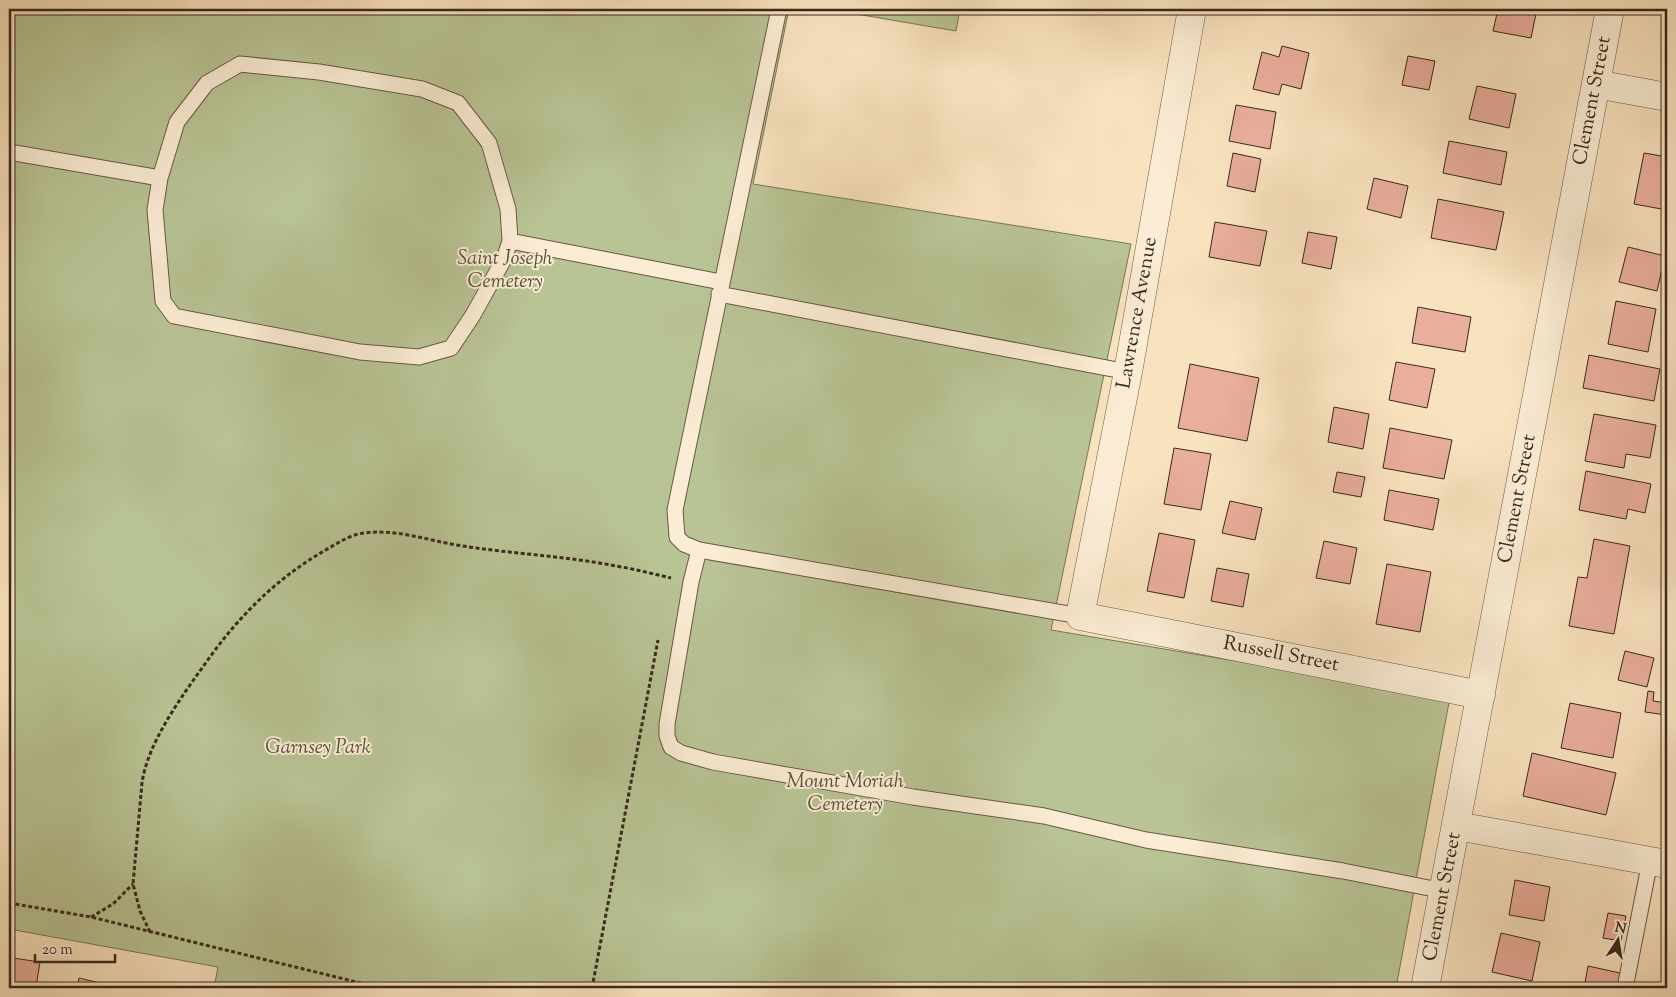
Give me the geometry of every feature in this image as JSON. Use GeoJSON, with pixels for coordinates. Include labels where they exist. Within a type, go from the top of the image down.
{"type":"FeatureCollection","features":[{"type":"Feature","properties":{"kind":"street","name":"Lawrence Avenue"},"geometry":{"type":"LineString","coordinates":[[1080,616],[1128,372],[1192,9]]}},
{"type":"Feature","properties":{"kind":"street","name":"Clement Street"},"geometry":{"type":"LineString","coordinates":[[1425,988],[1610,9]]}},
{"type":"Feature","properties":{"kind":"street"},"geometry":{"type":"LineString","coordinates":[[1596,84],[1667,97]]}},
{"type":"Feature","properties":{"kind":"street","name":"Russell Street"},"geometry":{"type":"LineString","coordinates":[[1080,616],[1481,695]]}},
{"type":"Feature","properties":{"kind":"street"},"geometry":{"type":"LineString","coordinates":[[1457,826],[1659,862]]}},
{"type":"Feature","properties":{"kind":"lane"},"geometry":{"type":"LineString","coordinates":[[780,9],[675,510],[677,537],[684,544],[699,550],[1080,616]]}},
{"type":"Feature","properties":{"kind":"lane"},"geometry":{"type":"LineString","coordinates":[[240,64],[319,72],[422,89],[458,103],[489,143],[508,209],[510,241],[504,259],[474,315],[452,348],[419,357],[360,352],[174,316],[163,302],[155,210],[160,178],[178,122],[207,83],[240,64]]}},
{"type":"Feature","properties":{"kind":"lane"},"geometry":{"type":"LineString","coordinates":[[9,152],[160,178]]}},
{"type":"Feature","properties":{"kind":"lane"},"geometry":{"type":"LineString","coordinates":[[510,241],[720,288],[1128,372]]}},
{"type":"Feature","properties":{"kind":"lane"},"geometry":{"type":"LineString","coordinates":[[699,550],[691,582],[666,724],[671,747],[681,753],[713,762],[822,782],[1044,816],[1146,840],[1343,872],[1444,891]]}},
{"type":"Feature","properties":{"kind":"lane"},"geometry":{"type":"LineString","coordinates":[[1625,988],[1659,862]]}},
{"type":"Feature","properties":{"kind":"path"},"geometry":{"type":"LineString","coordinates":[[150,932],[140,911],[133,884],[144,767],[166,725],[198,673],[244,614],[284,577],[337,543],[358,534],[409,534],[449,544],[615,565],[669,578],[667,588]]}},
{"type":"Feature","properties":{"kind":"path"},"geometry":{"type":"LineString","coordinates":[[592,988],[658,636]]}},
{"type":"Feature","properties":{"kind":"path"},"geometry":{"type":"LineString","coordinates":[[90,917],[113,904],[133,884]]}},
{"type":"Feature","properties":{"kind":"path"},"geometry":{"type":"LineString","coordinates":[[9,903],[90,917],[381,988]]}},
{"type":"Feature","properties":{"kind":"green space"},"geometry":{"type":"Polygon","coordinates":[[[9,9],[789,9],[753,184],[1131,244],[1051,630],[1450,697],[1396,988],[214,988],[218,967],[9,929],[9,9]]]}},
{"type":"Feature","properties":{"kind":"green space"},"geometry":{"type":"Polygon","coordinates":[[[827,9],[960,9],[956,31],[827,9]]]}},
{"type":"Feature","properties":{"kind":"building"},"geometry":{"type":"Polygon","coordinates":[[[1498,9],[1537,9],[1531,38],[1493,31],[1498,9]]]}},
{"type":"Feature","properties":{"kind":"building"},"geometry":{"type":"Polygon","coordinates":[[[1282,46],[1309,53],[1301,89],[1282,84],[1279,95],[1253,89],[1262,52],[1279,57],[1282,46]]]}},
{"type":"Feature","properties":{"kind":"building"},"geometry":{"type":"Polygon","coordinates":[[[1408,56],[1435,61],[1429,90],[1402,85],[1408,56]]]}},
{"type":"Feature","properties":{"kind":"building"},"geometry":{"type":"Polygon","coordinates":[[[1477,86],[1516,94],[1509,128],[1469,119],[1477,86]]]}},
{"type":"Feature","properties":{"kind":"building"},"geometry":{"type":"Polygon","coordinates":[[[1236,105],[1276,112],[1270,149],[1229,141],[1236,105]]]}},
{"type":"Feature","properties":{"kind":"building"},"geometry":{"type":"Polygon","coordinates":[[[1449,141],[1507,152],[1501,185],[1443,173],[1449,141]]]}},
{"type":"Feature","properties":{"kind":"building"},"geometry":{"type":"Polygon","coordinates":[[[1233,153],[1261,159],[1255,192],[1227,186],[1233,153]]]}},
{"type":"Feature","properties":{"kind":"building"},"geometry":{"type":"Polygon","coordinates":[[[1644,153],[1667,157],[1667,210],[1634,204],[1644,153]]]}},
{"type":"Feature","properties":{"kind":"building"},"geometry":{"type":"Polygon","coordinates":[[[1374,178],[1408,186],[1401,218],[1367,209],[1374,178]]]}},
{"type":"Feature","properties":{"kind":"building"},"geometry":{"type":"Polygon","coordinates":[[[1438,199],[1504,212],[1496,250],[1431,238],[1438,199]]]}},
{"type":"Feature","properties":{"kind":"building"},"geometry":{"type":"Polygon","coordinates":[[[1215,222],[1267,231],[1260,266],[1209,257],[1215,222]]]}},
{"type":"Feature","properties":{"kind":"building"},"geometry":{"type":"Polygon","coordinates":[[[1308,232],[1337,237],[1331,269],[1302,263],[1308,232]]]}},
{"type":"Feature","properties":{"kind":"building"},"geometry":{"type":"Polygon","coordinates":[[[1628,247],[1665,256],[1657,291],[1619,282],[1628,247]]]}},
{"type":"Feature","properties":{"kind":"building"},"geometry":{"type":"Polygon","coordinates":[[[1616,301],[1656,309],[1648,352],[1608,344],[1616,301]]]}},
{"type":"Feature","properties":{"kind":"building"},"geometry":{"type":"Polygon","coordinates":[[[1418,307],[1471,317],[1465,352],[1412,343],[1418,307]]]}},
{"type":"Feature","properties":{"kind":"building"},"geometry":{"type":"Polygon","coordinates":[[[1589,355],[1660,369],[1654,401],[1583,388],[1589,355]]]}},
{"type":"Feature","properties":{"kind":"building"},"geometry":{"type":"Polygon","coordinates":[[[1396,362],[1435,369],[1427,408],[1389,400],[1396,362]]]}},
{"type":"Feature","properties":{"kind":"building"},"geometry":{"type":"Polygon","coordinates":[[[1190,364],[1259,378],[1247,441],[1178,428],[1190,364]]]}},
{"type":"Feature","properties":{"kind":"building"},"geometry":{"type":"Polygon","coordinates":[[[1334,407],[1369,414],[1363,449],[1328,442],[1334,407]]]}},
{"type":"Feature","properties":{"kind":"building"},"geometry":{"type":"Polygon","coordinates":[[[1594,414],[1656,425],[1650,458],[1626,454],[1624,468],[1585,461],[1594,414]]]}},
{"type":"Feature","properties":{"kind":"building"},"geometry":{"type":"Polygon","coordinates":[[[1390,428],[1452,440],[1444,479],[1383,468],[1390,428]]]}},
{"type":"Feature","properties":{"kind":"building"},"geometry":{"type":"Polygon","coordinates":[[[1174,448],[1211,454],[1201,510],[1164,504],[1174,448]]]}},
{"type":"Feature","properties":{"kind":"building"},"geometry":{"type":"Polygon","coordinates":[[[1586,471],[1651,484],[1645,513],[1628,509],[1626,519],[1579,510],[1586,471]]]}},
{"type":"Feature","properties":{"kind":"building"},"geometry":{"type":"Polygon","coordinates":[[[1337,472],[1365,477],[1361,497],[1333,492],[1337,472]]]}},
{"type":"Feature","properties":{"kind":"building"},"geometry":{"type":"Polygon","coordinates":[[[1389,490],[1439,499],[1433,530],[1384,520],[1389,490]]]}},
{"type":"Feature","properties":{"kind":"building"},"geometry":{"type":"Polygon","coordinates":[[[1230,501],[1262,508],[1255,540],[1222,533],[1230,501]]]}},
{"type":"Feature","properties":{"kind":"building"},"geometry":{"type":"Polygon","coordinates":[[[1667,506],[1667,537],[1662,536],[1667,506]]]}},
{"type":"Feature","properties":{"kind":"building"},"geometry":{"type":"Polygon","coordinates":[[[1159,533],[1195,540],[1184,598],[1147,591],[1159,533]]]}},
{"type":"Feature","properties":{"kind":"building"},"geometry":{"type":"Polygon","coordinates":[[[1594,539],[1630,546],[1614,634],[1569,626],[1578,577],[1587,578],[1594,539]]]}},
{"type":"Feature","properties":{"kind":"building"},"geometry":{"type":"Polygon","coordinates":[[[1324,541],[1357,548],[1350,584],[1316,578],[1324,541]]]}},
{"type":"Feature","properties":{"kind":"building"},"geometry":{"type":"Polygon","coordinates":[[[1387,564],[1431,572],[1420,632],[1376,624],[1387,564]]]}},
{"type":"Feature","properties":{"kind":"building"},"geometry":{"type":"Polygon","coordinates":[[[1217,568],[1249,574],[1243,607],[1211,601],[1217,568]]]}},
{"type":"Feature","properties":{"kind":"building"},"geometry":{"type":"Polygon","coordinates":[[[1625,651],[1654,658],[1647,687],[1618,680],[1625,651]]]}},
{"type":"Feature","properties":{"kind":"building"},"geometry":{"type":"Polygon","coordinates":[[[1648,691],[1654,692],[1653,701],[1667,703],[1666,715],[1645,712],[1648,691]]]}},
{"type":"Feature","properties":{"kind":"building"},"geometry":{"type":"Polygon","coordinates":[[[1570,703],[1621,713],[1613,758],[1561,748],[1570,703]]]}},
{"type":"Feature","properties":{"kind":"building"},"geometry":{"type":"Polygon","coordinates":[[[1532,753],[1616,773],[1606,815],[1523,796],[1532,753]]]}},
{"type":"Feature","properties":{"kind":"building"},"geometry":{"type":"Polygon","coordinates":[[[1515,880],[1550,887],[1544,921],[1509,915],[1515,880]]]}},
{"type":"Feature","properties":{"kind":"building"},"geometry":{"type":"Polygon","coordinates":[[[1608,913],[1626,916],[1621,941],[1603,938],[1608,913]]]}},
{"type":"Feature","properties":{"kind":"building"},"geometry":{"type":"Polygon","coordinates":[[[1501,933],[1540,942],[1532,981],[1492,972],[1501,933]]]}},
{"type":"Feature","properties":{"kind":"building"},"geometry":{"type":"Polygon","coordinates":[[[1665,955],[1667,955],[1667,973],[1662,972],[1665,955]]]}},
{"type":"Feature","properties":{"kind":"building"},"geometry":{"type":"Polygon","coordinates":[[[13,958],[40,962],[36,987],[9,982],[13,958]]]}},
{"type":"Feature","properties":{"kind":"building"},"geometry":{"type":"Polygon","coordinates":[[[1588,966],[1620,973],[1617,988],[1584,988],[1588,966]]]}},
{"type":"Feature","properties":{"kind":"building"},"geometry":{"type":"Polygon","coordinates":[[[79,978],[121,988],[77,988],[79,978]]]}},
{"type":"Feature","properties":{"kind":"park label","name":"Saint Joseph Cemetery"},"geometry":{"type":"Point","coordinates":[505,270]}},
{"type":"Feature","properties":{"kind":"park label","name":"Garnsey Park"},"geometry":{"type":"Point","coordinates":[318,748]}},
{"type":"Feature","properties":{"kind":"park label","name":"Mount Moriah Cemetery"},"geometry":{"type":"Point","coordinates":[845,794]}}]}
